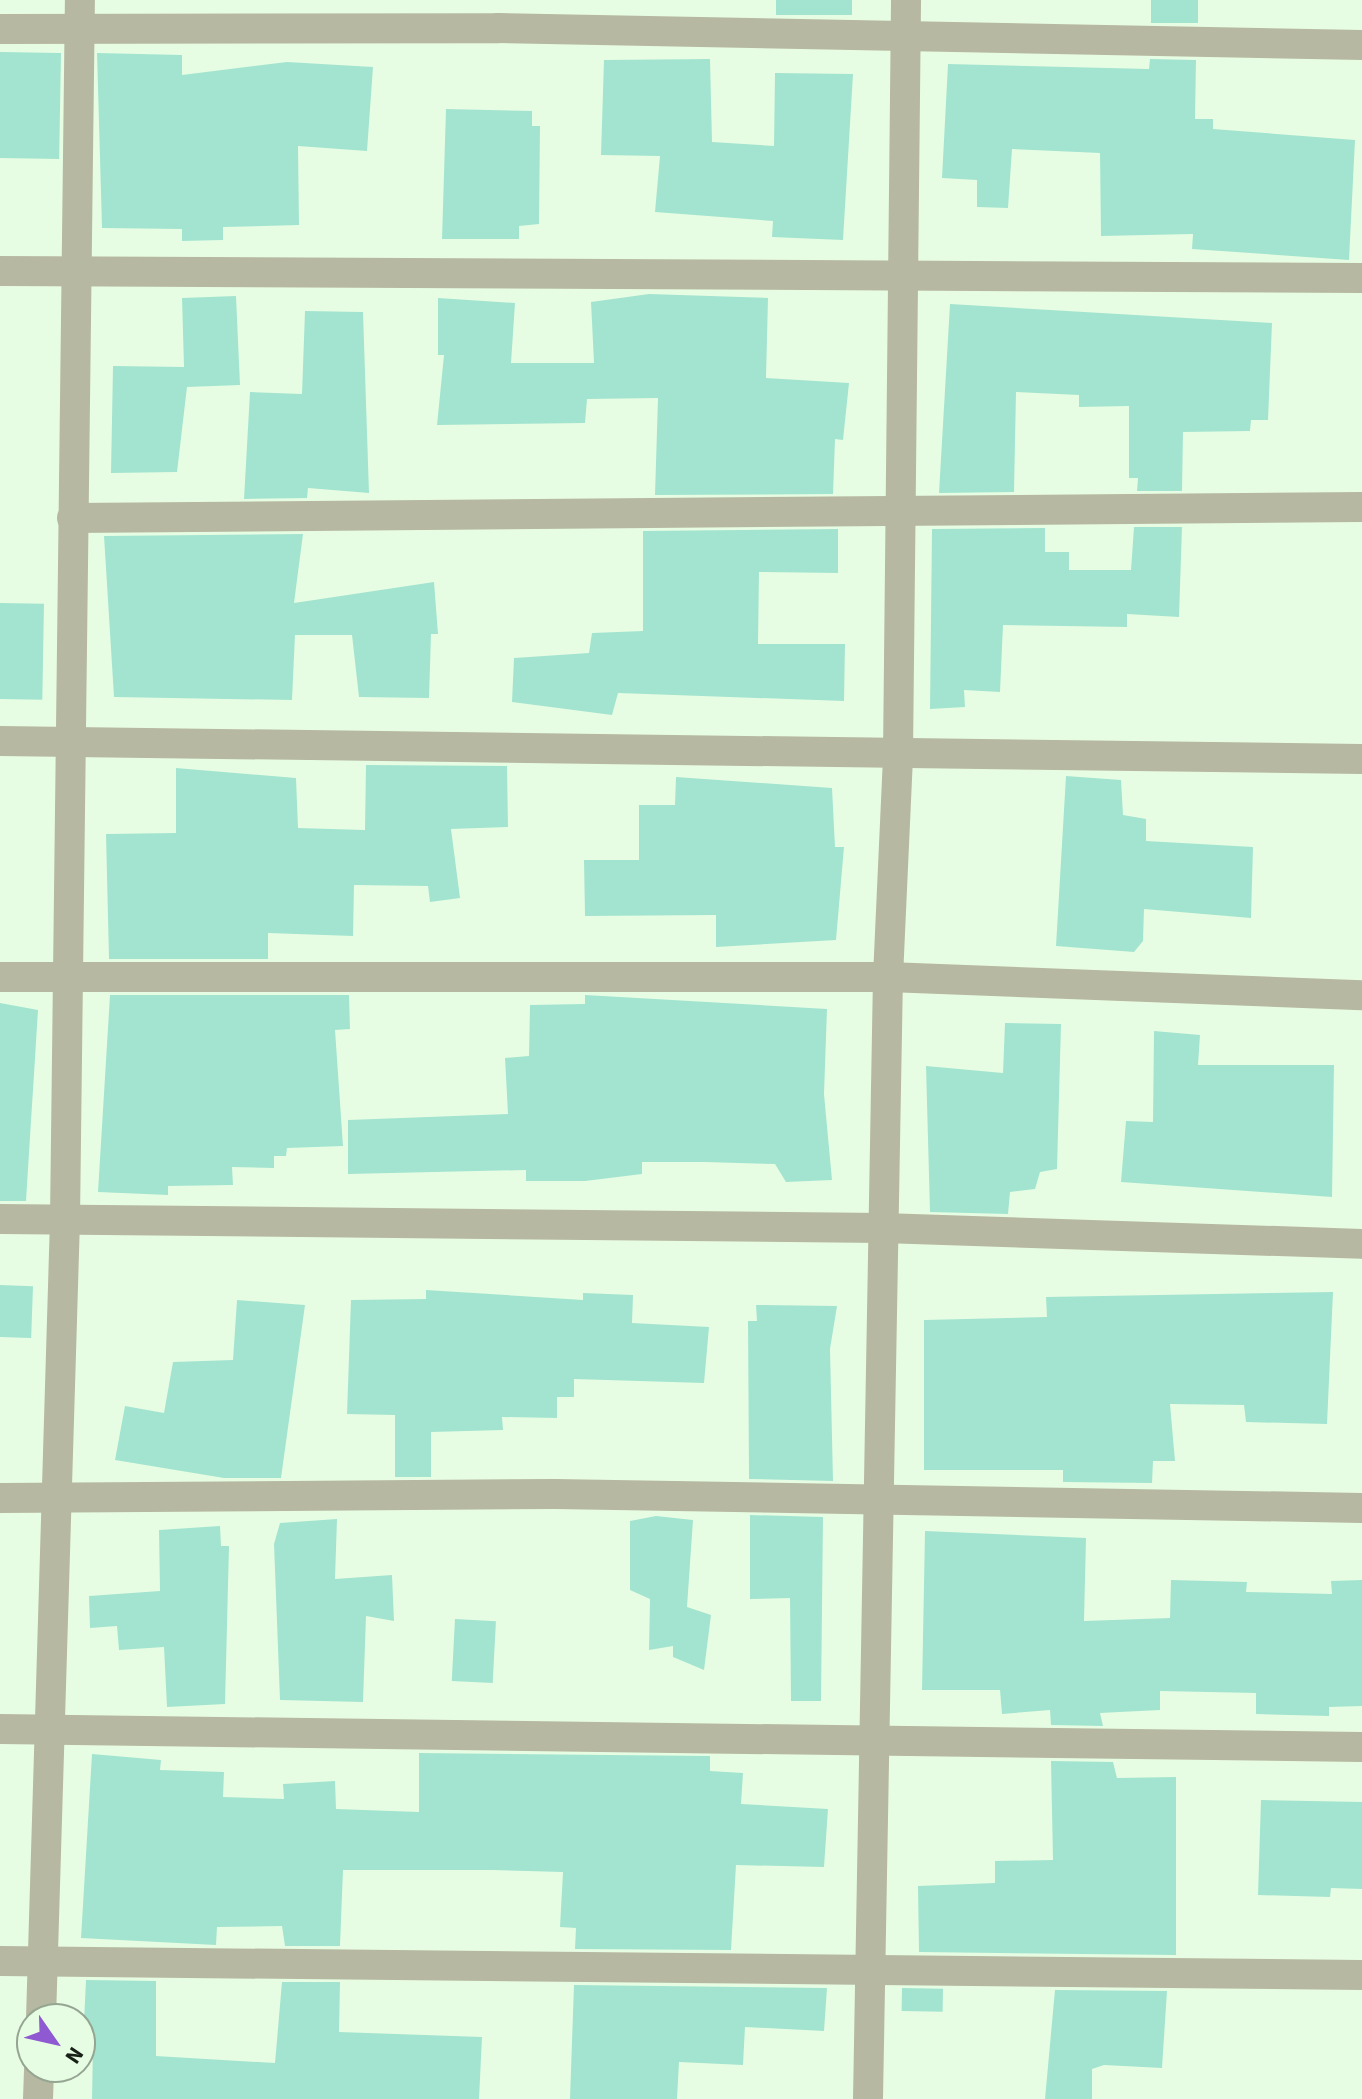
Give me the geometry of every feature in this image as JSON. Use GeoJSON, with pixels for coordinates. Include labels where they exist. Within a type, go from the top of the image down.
{"type":"FeatureCollection","features":[{"type":"Feature","properties":{"kind":"street"},"geometry":{"type":"LineString","coordinates":[[42,2003],[65,1220],[74,274],[80,0]]}},
{"type":"Feature","properties":{"kind":"street"},"geometry":{"type":"LineString","coordinates":[[868,2099],[879,1741],[878,1500],[888,977],[898,754],[907,278],[906,0]]}},
{"type":"Feature","properties":{"kind":"street"},"geometry":{"type":"LineString","coordinates":[[0,29],[498,28],[907,39],[1362,45]]}},
{"type":"Feature","properties":{"kind":"street"},"geometry":{"type":"LineString","coordinates":[[0,271],[74,274],[513,270],[907,278],[1362,278]]}},
{"type":"Feature","properties":{"kind":"street"},"geometry":{"type":"LineString","coordinates":[[72,518],[1362,507]]}},
{"type":"Feature","properties":{"kind":"street"},"geometry":{"type":"LineString","coordinates":[[0,741],[1362,759]]}},
{"type":"Feature","properties":{"kind":"street"},"geometry":{"type":"LineString","coordinates":[[0,977],[888,977],[1362,995]]}},
{"type":"Feature","properties":{"kind":"street"},"geometry":{"type":"LineString","coordinates":[[0,1219],[883,1228],[1362,1244]]}},
{"type":"Feature","properties":{"kind":"street"},"geometry":{"type":"LineString","coordinates":[[0,1498],[878,1500],[1362,1508]]}},
{"type":"Feature","properties":{"kind":"street"},"geometry":{"type":"LineString","coordinates":[[0,1729],[1362,1747]]}},
{"type":"Feature","properties":{"kind":"street"},"geometry":{"type":"LineString","coordinates":[[0,1961],[1362,1975]]}},
{"type":"Feature","properties":{"kind":"building"},"geometry":{"type":"Polygon","coordinates":[[[776,0],[852,0],[852,15],[776,15],[776,0]]]}},
{"type":"Feature","properties":{"kind":"building"},"geometry":{"type":"Polygon","coordinates":[[[1151,0],[1198,0],[1198,23],[1151,23],[1151,0]]]}},
{"type":"Feature","properties":{"kind":"building"},"geometry":{"type":"Polygon","coordinates":[[[0,52],[61,53],[59,159],[0,158],[0,52]]]}},
{"type":"Feature","properties":{"kind":"building"},"geometry":{"type":"Polygon","coordinates":[[[97,53],[182,55],[182,75],[287,62],[373,67],[367,151],[298,146],[299,225],[223,227],[223,240],[182,241],[182,229],[102,228],[97,53]]]}},
{"type":"Feature","properties":{"kind":"building"},"geometry":{"type":"Polygon","coordinates":[[[710,59],[712,142],[774,146],[775,73],[853,74],[843,240],[772,237],[773,221],[655,212],[660,156],[601,155],[604,60],[710,59]]]}},
{"type":"Feature","properties":{"kind":"building"},"geometry":{"type":"Polygon","coordinates":[[[1150,59],[1196,60],[1195,119],[1213,119],[1213,129],[1355,140],[1349,260],[1192,249],[1193,234],[1101,236],[1100,153],[1012,149],[1008,208],[977,207],[977,180],[942,178],[948,64],[1149,69],[1150,59]]]}},
{"type":"Feature","properties":{"kind":"building"},"geometry":{"type":"Polygon","coordinates":[[[446,109],[532,111],[532,126],[540,126],[539,224],[519,226],[519,239],[442,239],[446,109]]]}},
{"type":"Feature","properties":{"kind":"building"},"geometry":{"type":"Polygon","coordinates":[[[649,294],[768,298],[766,378],[849,383],[843,440],[835,439],[833,494],[655,495],[658,398],[587,399],[585,423],[437,425],[444,355],[438,355],[438,298],[515,303],[511,363],[594,363],[591,302],[649,294]]]}},
{"type":"Feature","properties":{"kind":"building"},"geometry":{"type":"Polygon","coordinates":[[[236,296],[240,385],[187,387],[177,472],[111,473],[113,366],[184,367],[182,298],[236,296]]]}},
{"type":"Feature","properties":{"kind":"building"},"geometry":{"type":"Polygon","coordinates":[[[950,304],[1272,323],[1268,420],[1251,420],[1250,431],[1183,432],[1182,491],[1137,491],[1138,478],[1129,478],[1129,406],[1079,407],[1079,395],[1016,392],[1014,492],[939,493],[950,304]]]}},
{"type":"Feature","properties":{"kind":"building"},"geometry":{"type":"Polygon","coordinates":[[[305,311],[363,312],[369,493],[308,488],[307,498],[244,499],[250,392],[302,394],[305,311]]]}},
{"type":"Feature","properties":{"kind":"building"},"geometry":{"type":"Polygon","coordinates":[[[1134,527],[1182,527],[1179,617],[1127,614],[1127,627],[1003,625],[1000,692],[964,690],[965,707],[930,709],[932,529],[1045,528],[1045,552],[1069,552],[1069,570],[1131,570],[1134,527]]]}},
{"type":"Feature","properties":{"kind":"building"},"geometry":{"type":"Polygon","coordinates":[[[838,529],[838,573],[759,572],[758,644],[845,644],[844,701],[618,693],[612,715],[512,702],[514,658],[589,653],[592,633],[643,631],[643,531],[838,529]]]}},
{"type":"Feature","properties":{"kind":"building"},"geometry":{"type":"Polygon","coordinates":[[[303,534],[294,603],[434,582],[438,634],[431,634],[429,698],[359,697],[352,635],[295,635],[292,700],[114,697],[104,536],[303,534]]]}},
{"type":"Feature","properties":{"kind":"building"},"geometry":{"type":"Polygon","coordinates":[[[0,603],[44,604],[42,700],[0,699],[0,603]]]}},
{"type":"Feature","properties":{"kind":"building"},"geometry":{"type":"Polygon","coordinates":[[[366,765],[507,766],[508,827],[451,829],[460,898],[430,902],[428,886],[354,885],[353,936],[268,933],[268,959],[109,959],[106,834],[176,833],[176,768],[296,778],[298,828],[365,830],[366,765]]]}},
{"type":"Feature","properties":{"kind":"building"},"geometry":{"type":"Polygon","coordinates":[[[1066,776],[1121,780],[1123,815],[1146,819],[1146,841],[1253,847],[1251,918],[1144,909],[1143,941],[1134,952],[1056,946],[1066,776]]]}},
{"type":"Feature","properties":{"kind":"building"},"geometry":{"type":"Polygon","coordinates":[[[676,777],[832,788],[835,847],[844,847],[836,940],[716,947],[716,915],[585,916],[584,860],[639,860],[639,805],[675,805],[676,777]]]}},
{"type":"Feature","properties":{"kind":"building"},"geometry":{"type":"Polygon","coordinates":[[[110,995],[349,995],[350,1029],[335,1030],[343,1146],[287,1148],[286,1156],[274,1156],[274,1168],[232,1167],[233,1185],[168,1186],[168,1195],[98,1192],[110,995]]]}},
{"type":"Feature","properties":{"kind":"building"},"geometry":{"type":"Polygon","coordinates":[[[585,995],[827,1009],[824,1094],[832,1180],[786,1182],[775,1164],[704,1162],[642,1162],[642,1174],[585,1181],[526,1181],[526,1170],[348,1174],[348,1120],[508,1114],[505,1058],[529,1056],[530,1005],[585,1004],[585,995]]]}},
{"type":"Feature","properties":{"kind":"building"},"geometry":{"type":"Polygon","coordinates":[[[0,1003],[38,1010],[26,1201],[0,1201],[0,1003]]]}},
{"type":"Feature","properties":{"kind":"building"},"geometry":{"type":"Polygon","coordinates":[[[1005,1023],[1061,1024],[1057,1169],[1040,1172],[1035,1189],[1010,1192],[1008,1214],[930,1212],[926,1066],[1003,1073],[1005,1023]]]}},
{"type":"Feature","properties":{"kind":"building"},"geometry":{"type":"Polygon","coordinates":[[[1154,1031],[1200,1035],[1198,1065],[1334,1065],[1332,1197],[1121,1182],[1126,1121],[1153,1122],[1154,1031]]]}},
{"type":"Feature","properties":{"kind":"building"},"geometry":{"type":"Polygon","coordinates":[[[0,1285],[33,1286],[31,1338],[0,1337],[0,1285]]]}},
{"type":"Feature","properties":{"kind":"building"},"geometry":{"type":"Polygon","coordinates":[[[426,1290],[583,1300],[583,1293],[633,1295],[632,1323],[709,1327],[704,1383],[574,1379],[574,1397],[557,1397],[557,1418],[502,1417],[503,1430],[431,1432],[431,1477],[395,1477],[395,1415],[347,1414],[351,1300],[426,1299],[426,1290]]]}},
{"type":"Feature","properties":{"kind":"building"},"geometry":{"type":"Polygon","coordinates":[[[1333,1292],[1327,1424],[1246,1422],[1244,1405],[1170,1404],[1175,1461],[1153,1461],[1152,1483],[1063,1482],[1063,1470],[924,1470],[924,1320],[1047,1317],[1046,1297],[1333,1292]]]}},
{"type":"Feature","properties":{"kind":"building"},"geometry":{"type":"Polygon","coordinates":[[[237,1300],[305,1305],[281,1478],[224,1478],[115,1460],[125,1406],[164,1413],[173,1362],[233,1360],[237,1300]]]}},
{"type":"Feature","properties":{"kind":"building"},"geometry":{"type":"Polygon","coordinates":[[[756,1305],[837,1306],[830,1349],[833,1481],[749,1479],[748,1321],[757,1321],[756,1305]]]}},
{"type":"Feature","properties":{"kind":"building"},"geometry":{"type":"Polygon","coordinates":[[[750,1515],[823,1517],[821,1701],[791,1701],[790,1598],[750,1599],[750,1515]]]}},
{"type":"Feature","properties":{"kind":"building"},"geometry":{"type":"Polygon","coordinates":[[[656,1516],[693,1520],[687,1607],[711,1615],[704,1670],[673,1657],[673,1646],[649,1650],[650,1599],[630,1590],[630,1521],[656,1516]]]}},
{"type":"Feature","properties":{"kind":"building"},"geometry":{"type":"Polygon","coordinates":[[[337,1519],[335,1579],[392,1575],[394,1621],[366,1616],[363,1702],[280,1700],[274,1544],[280,1523],[337,1519]]]}},
{"type":"Feature","properties":{"kind":"building"},"geometry":{"type":"Polygon","coordinates":[[[220,1526],[221,1546],[229,1546],[225,1704],[167,1707],[164,1647],[119,1650],[117,1626],[90,1628],[89,1596],[160,1591],[159,1530],[220,1526]]]}},
{"type":"Feature","properties":{"kind":"building"},"geometry":{"type":"Polygon","coordinates":[[[925,1531],[1086,1538],[1084,1621],[1170,1618],[1171,1580],[1247,1582],[1246,1592],[1332,1594],[1331,1581],[1362,1580],[1362,1706],[1329,1707],[1329,1716],[1256,1714],[1256,1693],[1160,1691],[1160,1710],[1100,1713],[1103,1726],[1051,1725],[1050,1710],[1002,1714],[1000,1690],[922,1690],[925,1531]]]}},
{"type":"Feature","properties":{"kind":"building"},"geometry":{"type":"Polygon","coordinates":[[[455,1619],[496,1621],[493,1683],[452,1681],[455,1619]]]}},
{"type":"Feature","properties":{"kind":"building"},"geometry":{"type":"Polygon","coordinates":[[[419,1753],[710,1756],[710,1771],[743,1773],[741,1804],[828,1809],[824,1867],[736,1865],[731,1950],[575,1949],[576,1928],[560,1927],[563,1872],[493,1870],[343,1870],[340,1946],[285,1946],[282,1926],[217,1927],[216,1945],[81,1938],[92,1754],[161,1760],[160,1770],[224,1772],[223,1797],[284,1799],[283,1784],[335,1781],[336,1809],[419,1812],[419,1753]]]}},
{"type":"Feature","properties":{"kind":"building"},"geometry":{"type":"Polygon","coordinates":[[[1051,1761],[1113,1762],[1117,1778],[1176,1777],[1176,1955],[919,1952],[918,1886],[995,1883],[995,1861],[1053,1860],[1051,1761]]]}},
{"type":"Feature","properties":{"kind":"building"},"geometry":{"type":"Polygon","coordinates":[[[1261,1800],[1362,1802],[1362,1889],[1331,1888],[1330,1897],[1258,1895],[1261,1800]]]}},
{"type":"Feature","properties":{"kind":"building"},"geometry":{"type":"Polygon","coordinates":[[[86,1980],[156,1981],[156,2056],[275,2063],[282,1982],[340,1982],[339,2032],[482,2037],[479,2099],[92,2099],[92,2083],[96,2083],[96,2003],[85,2003],[86,1980]]]}},
{"type":"Feature","properties":{"kind":"building"},"geometry":{"type":"Polygon","coordinates":[[[574,1985],[827,1988],[824,2031],[745,2027],[743,2065],[679,2062],[677,2099],[570,2099],[574,1985]]]}},
{"type":"Feature","properties":{"kind":"building"},"geometry":{"type":"Polygon","coordinates":[[[902,1988],[943,1989],[943,2012],[902,2011],[902,1988]]]}},
{"type":"Feature","properties":{"kind":"building"},"geometry":{"type":"Polygon","coordinates":[[[1055,1990],[1167,1991],[1162,2068],[1104,2065],[1092,2069],[1092,2099],[1045,2099],[1055,1990]]]}}]}
